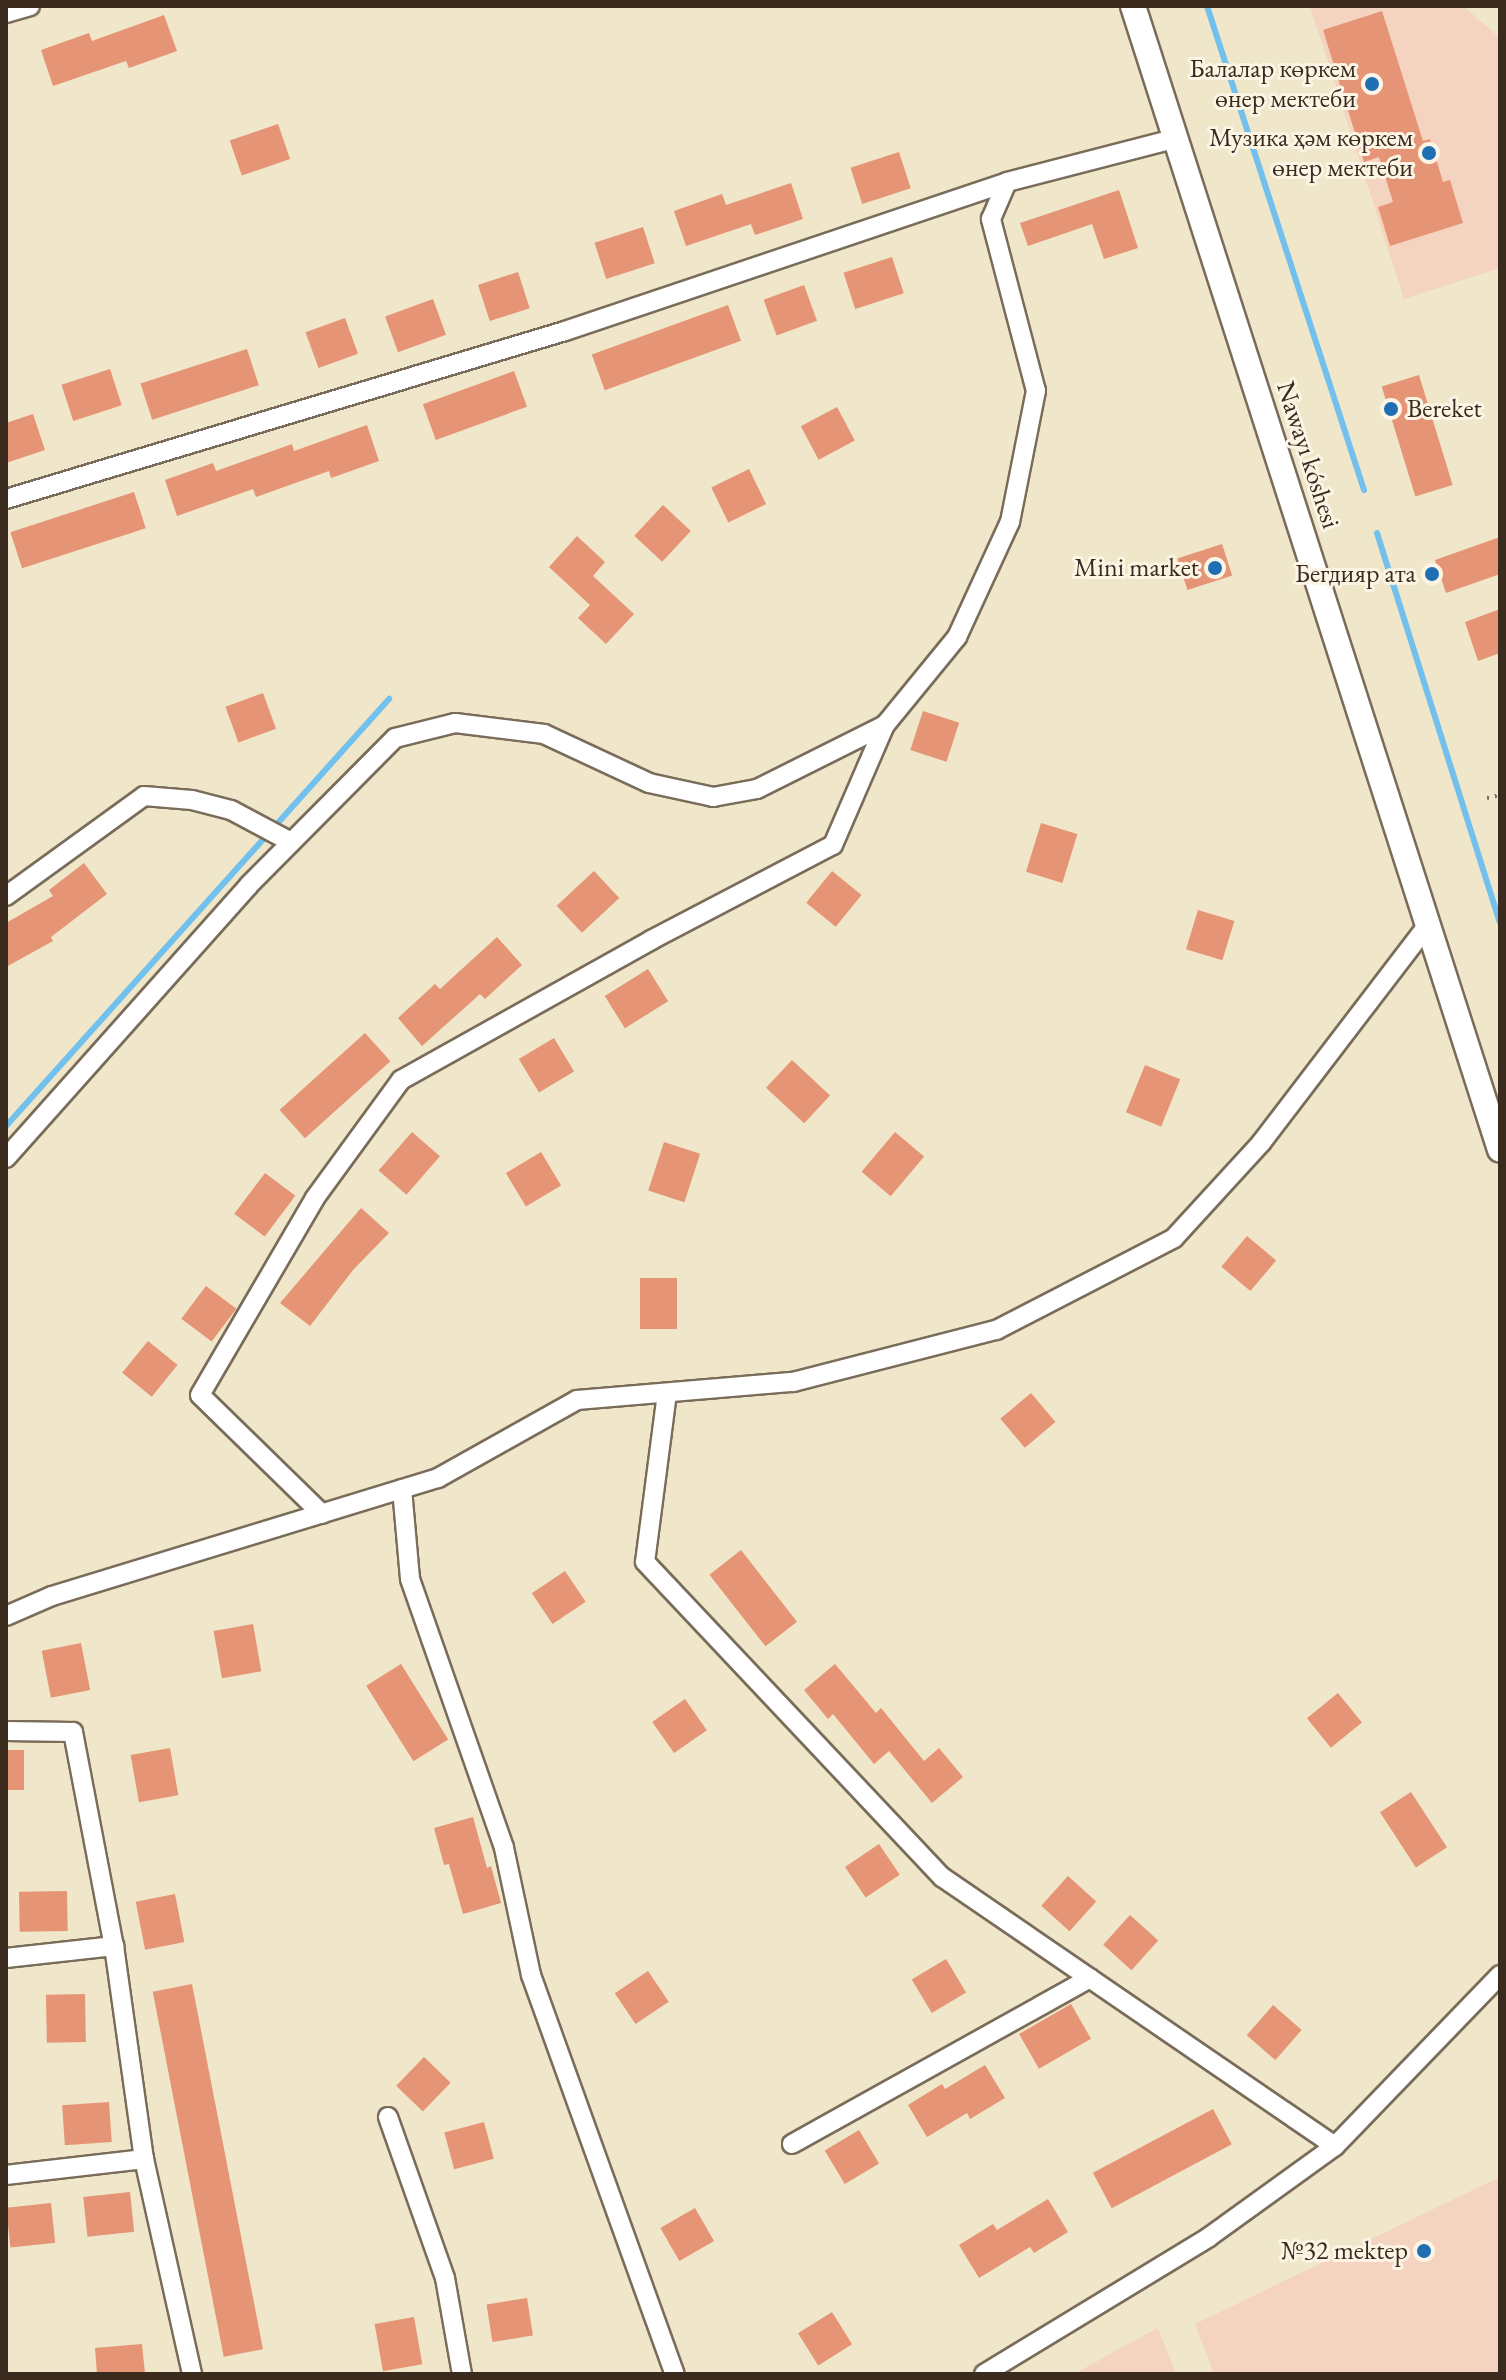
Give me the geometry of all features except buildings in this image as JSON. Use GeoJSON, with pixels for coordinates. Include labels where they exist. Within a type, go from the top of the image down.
{"type":"FeatureCollection","features":[{"type":"Feature","properties":{"kind":"main road","name":"Nawayı kóshesi"},"geometry":{"type":"LineString","coordinates":[[1133,6],[1500,1150]]}},
{"type":"Feature","properties":{"kind":"street"},"geometry":{"type":"LineString","coordinates":[[6,13],[30,6]]}},
{"type":"Feature","properties":{"kind":"street"},"geometry":{"type":"LineString","coordinates":[[6,499],[565,331],[1007,182],[1177,138]]}},
{"type":"Feature","properties":{"kind":"street"},"geometry":{"type":"LineString","coordinates":[[322,1514],[200,1395],[315,1198],[401,1080],[651,940],[833,845],[885,725],[957,637],[1010,522],[1036,391],[991,219],[1007,182]]}},
{"type":"Feature","properties":{"kind":"street"},"geometry":{"type":"LineString","coordinates":[[6,1158],[249,885],[395,738],[455,723],[544,734],[649,783],[713,797],[757,789],[885,725]]}},
{"type":"Feature","properties":{"kind":"street"},"geometry":{"type":"LineString","coordinates":[[6,896],[144,796],[192,800],[231,810],[291,842]]}},
{"type":"Feature","properties":{"kind":"street"},"geometry":{"type":"LineString","coordinates":[[6,1616],[52,1596],[438,1478],[577,1400],[793,1382],[996,1330],[1174,1238],[1261,1143],[1429,923]]}},
{"type":"Feature","properties":{"kind":"street"},"geometry":{"type":"LineString","coordinates":[[667,1393],[645,1562],[942,1877],[1335,2146]]}},
{"type":"Feature","properties":{"kind":"street"},"geometry":{"type":"LineString","coordinates":[[402,1489],[410,1579],[476,1759],[504,1848],[531,1975],[675,2374]]}},
{"type":"Feature","properties":{"kind":"street"},"geometry":{"type":"LineString","coordinates":[[6,1731],[73,1732],[114,1946],[144,2159],[192,2374]]}},
{"type":"Feature","properties":{"kind":"street"},"geometry":{"type":"LineString","coordinates":[[6,1958],[114,1946]]}},
{"type":"Feature","properties":{"kind":"street"},"geometry":{"type":"LineString","coordinates":[[984,2374],[1209,2237],[1335,2146],[1500,1975]]}},
{"type":"Feature","properties":{"kind":"street"},"geometry":{"type":"LineString","coordinates":[[792,2144],[1090,1978]]}},
{"type":"Feature","properties":{"kind":"street"},"geometry":{"type":"LineString","coordinates":[[388,2117],[445,2278],[462,2374]]}},
{"type":"Feature","properties":{"kind":"street"},"geometry":{"type":"LineString","coordinates":[[6,2175],[144,2159]]}},
{"type":"Feature","properties":{"kind":"path"},"geometry":{"type":"LineString","coordinates":[[1487,798],[1500,795]]}},
{"type":"Feature","properties":{"kind":"shaded area","name":"Музика ҳәм көркем өнер мектеби"},"geometry":{"type":"Polygon","coordinates":[[[1310,6],[1463,6],[1500,38],[1500,268],[1404,299],[1310,6]]]}},
{"type":"Feature","properties":{"kind":"shaded area","name":"№32 mektep"},"geometry":{"type":"Polygon","coordinates":[[[1500,2177],[1500,2374],[1214,2374],[1195,2324],[1500,2177]]]}},
{"type":"Feature","properties":{"kind":"shaded area"},"geometry":{"type":"Polygon","coordinates":[[[1157,2328],[1176,2374],[1074,2374],[1157,2328]]]}},
{"type":"Feature","properties":{"kind":"waterway"},"geometry":{"type":"LineString","coordinates":[[1207,6],[1364,490]]}},
{"type":"Feature","properties":{"kind":"waterway"},"geometry":{"type":"LineString","coordinates":[[1377,533],[1500,922]]}},
{"type":"Feature","properties":{"kind":"waterway"},"geometry":{"type":"LineString","coordinates":[[6,1126],[389,699]]}},
{"type":"Feature","properties":{"kind":"place","name":"Балалар көркем өнер мектеби"},"geometry":{"type":"Point","coordinates":[1372,84]}},
{"type":"Feature","properties":{"kind":"place","name":"Музика ҳәм көркем өнер мектеби"},"geometry":{"type":"Point","coordinates":[1429,153]}},
{"type":"Feature","properties":{"kind":"place","name":"Bereket"},"geometry":{"type":"Point","coordinates":[1391,409]}},
{"type":"Feature","properties":{"kind":"place","name":"Mini market"},"geometry":{"type":"Point","coordinates":[1215,568]}},
{"type":"Feature","properties":{"kind":"place","name":"Бегдияр ата"},"geometry":{"type":"Point","coordinates":[1432,574]}},
{"type":"Feature","properties":{"kind":"place","name":"№32 mektep"},"geometry":{"type":"Point","coordinates":[1424,2251]}}]}
